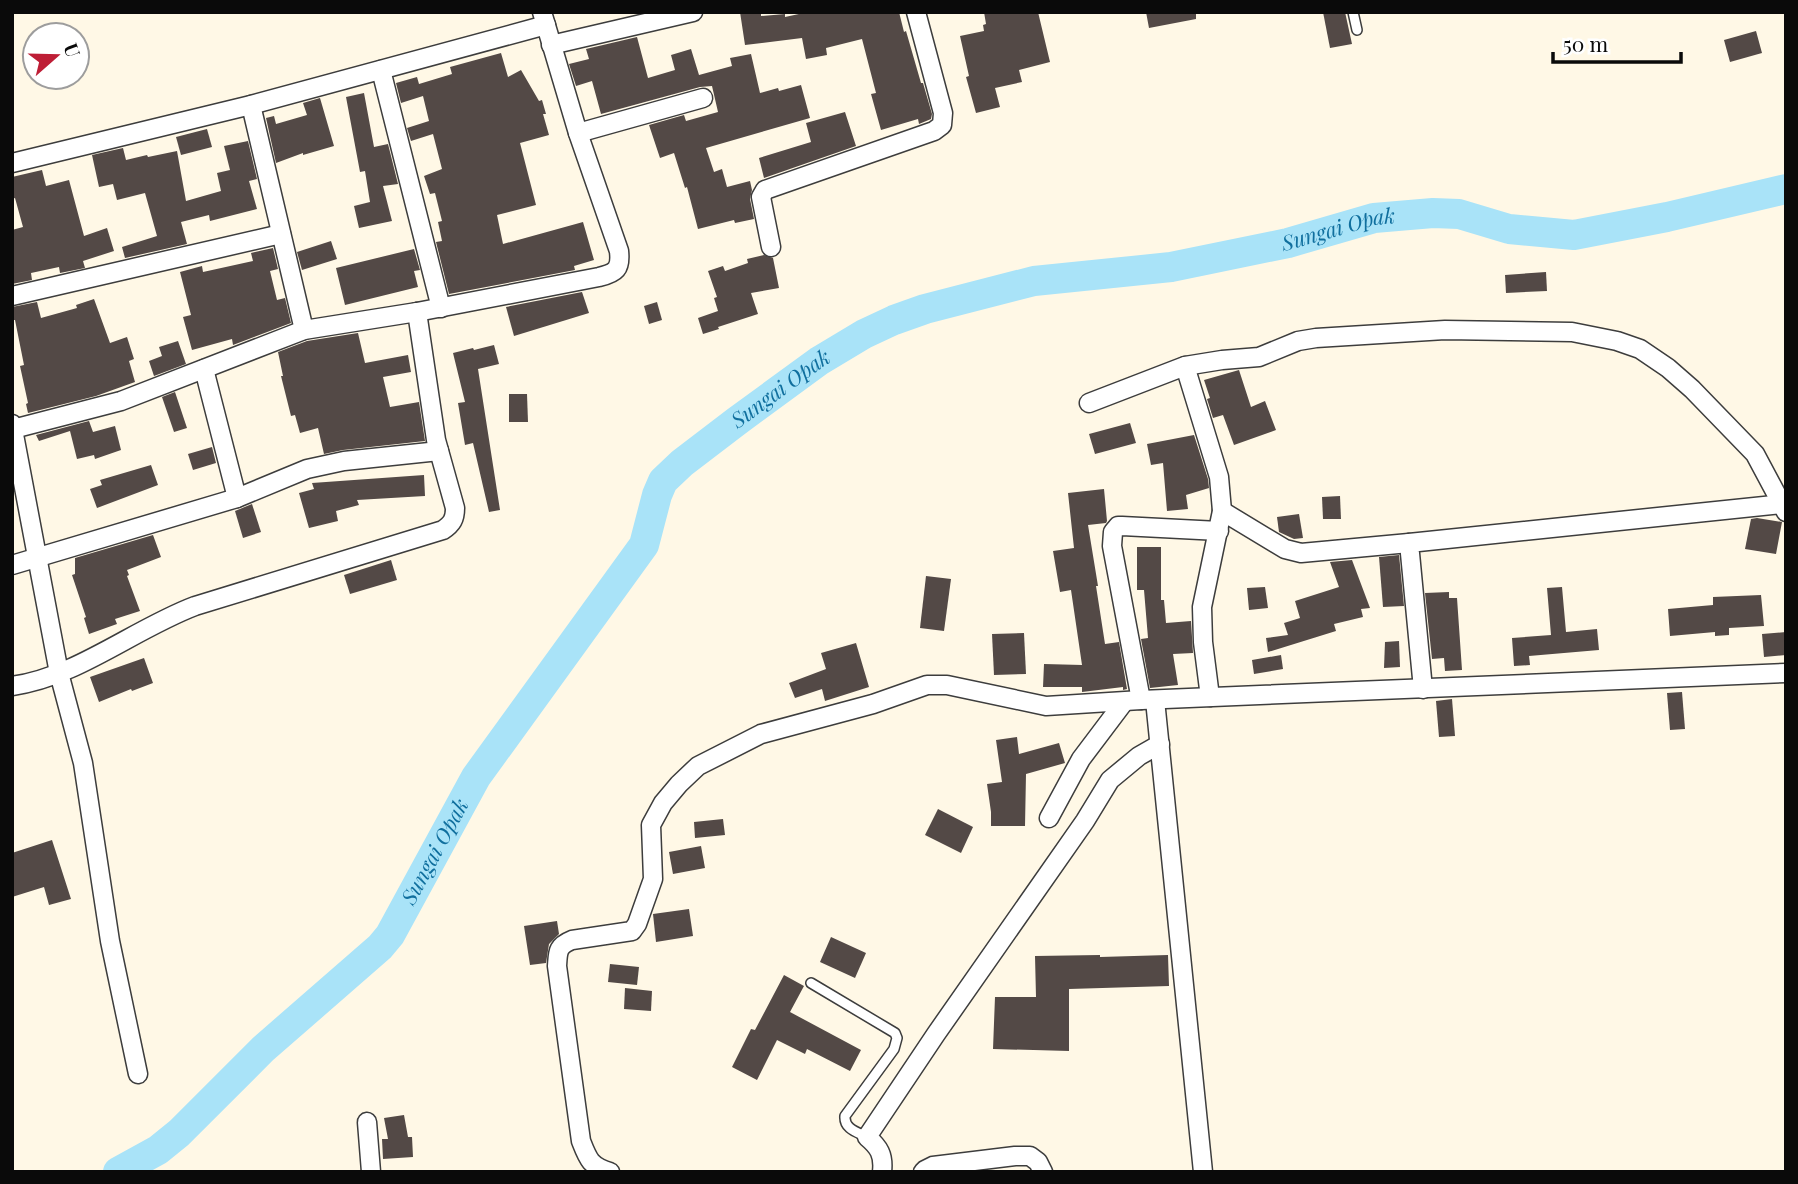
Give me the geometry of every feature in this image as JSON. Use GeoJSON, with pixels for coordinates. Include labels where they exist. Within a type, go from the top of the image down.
{"type":"FeatureCollection","features":[{"type":"Feature","properties":{"kind":"street"},"geometry":{"type":"LineString","coordinates":[[551,46],[693,12]]}},
{"type":"Feature","properties":{"kind":"street"},"geometry":{"type":"LineString","coordinates":[[771,247],[761,197],[765,190],[934,131],[943,125],[943,113],[916,12]]}},
{"type":"Feature","properties":{"kind":"street"},"geometry":{"type":"LineString","coordinates":[[12,163],[382,71],[544,19],[578,133],[619,251],[620,262],[616,270],[608,275],[441,308],[304,330],[121,401],[13,426],[59,673],[81,755],[106,919],[138,1074]]}},
{"type":"Feature","properties":{"kind":"street"},"geometry":{"type":"LineString","coordinates":[[382,71],[441,308]]}},
{"type":"Feature","properties":{"kind":"street"},"geometry":{"type":"LineString","coordinates":[[578,133],[703,98]]}},
{"type":"Feature","properties":{"kind":"street"},"geometry":{"type":"LineString","coordinates":[[251,105],[304,330]]}},
{"type":"Feature","properties":{"kind":"street"},"geometry":{"type":"LineString","coordinates":[[12,296],[281,234]]}},
{"type":"Feature","properties":{"kind":"street"},"geometry":{"type":"LineString","coordinates":[[12,686],[35,682],[59,673],[158,621],[195,606],[443,530],[451,524],[455,508],[439,451],[417,312]]}},
{"type":"Feature","properties":{"kind":"street"},"geometry":{"type":"LineString","coordinates":[[1089,403],[1222,360],[1259,357],[1298,341],[1445,330],[1572,332],[1617,341],[1640,349],[1668,368],[1755,454],[1784,508],[1301,553],[1284,549],[1222,511]]}},
{"type":"Feature","properties":{"kind":"street"},"geometry":{"type":"LineString","coordinates":[[204,369],[237,498]]}},
{"type":"Feature","properties":{"kind":"street"},"geometry":{"type":"LineString","coordinates":[[1186,371],[1219,477],[1222,511],[1202,607],[1203,642],[1210,697]]}},
{"type":"Feature","properties":{"kind":"street"},"geometry":{"type":"LineString","coordinates":[[12,565],[237,498],[307,469],[344,461],[439,451]]}},
{"type":"Feature","properties":{"kind":"street"},"geometry":{"type":"LineString","coordinates":[[1203,1172],[1160,744],[1140,701],[1112,546],[1113,532],[1118,526],[1219,531]]}},
{"type":"Feature","properties":{"kind":"street"},"geometry":{"type":"LineString","coordinates":[[1409,543],[1423,688]]}},
{"type":"Feature","properties":{"kind":"street"},"geometry":{"type":"LineString","coordinates":[[610,1172],[588,1159],[581,1141],[557,966],[558,950],[572,940],[632,930],[637,924],[653,879],[651,825],[663,803],[678,784],[698,766],[761,734],[873,704],[927,685],[947,685],[1046,706],[1786,673]]}},
{"type":"Feature","properties":{"kind":"street"},"geometry":{"type":"LineString","coordinates":[[1048,818],[1081,760],[1140,701]]}},
{"type":"Feature","properties":{"kind":"street"},"geometry":{"type":"LineString","coordinates":[[881,1172],[882,1154],[867,1136],[1085,821],[1110,780],[1139,756],[1160,744]]}},
{"type":"Feature","properties":{"kind":"street"},"geometry":{"type":"LineString","coordinates":[[367,1122],[371,1172]]}},
{"type":"Feature","properties":{"kind":"street"},"geometry":{"type":"LineString","coordinates":[[923,1172],[933,1166],[1030,1156],[1038,1162],[1043,1172]]}},
{"type":"Feature","properties":{"kind":"lane"},"geometry":{"type":"LineString","coordinates":[[1353,12],[1357,30]]}},
{"type":"Feature","properties":{"kind":"lane"},"geometry":{"type":"LineString","coordinates":[[811,983],[895,1033],[897,1038],[894,1049],[845,1116],[845,1124],[848,1127],[867,1136]]}},
{"type":"Feature","properties":{"kind":"building"},"geometry":{"type":"Polygon","coordinates":[[[740,12],[761,12],[761,16],[785,14],[785,17],[808,12],[899,12],[923,83],[931,119],[919,124],[918,119],[881,130],[871,94],[876,93],[862,39],[826,48],[827,55],[806,59],[802,38],[745,45],[740,12]]]}},
{"type":"Feature","properties":{"kind":"building"},"geometry":{"type":"Polygon","coordinates":[[[984,12],[1038,12],[1050,62],[1019,70],[1022,82],[995,88],[1000,107],[976,113],[966,77],[969,76],[960,36],[984,31],[984,12]]]}},
{"type":"Feature","properties":{"kind":"building"},"geometry":{"type":"Polygon","coordinates":[[[1146,12],[1196,12],[1196,19],[1149,28],[1146,12]]]}},
{"type":"Feature","properties":{"kind":"building"},"geometry":{"type":"Polygon","coordinates":[[[1323,12],[1345,12],[1352,44],[1330,48],[1323,12]]]}},
{"type":"Feature","properties":{"kind":"building"},"geometry":{"type":"Polygon","coordinates":[[[1756,31],[1762,53],[1730,62],[1724,40],[1756,31]]]}},
{"type":"Feature","properties":{"kind":"building"},"geometry":{"type":"Polygon","coordinates":[[[637,37],[648,78],[675,70],[671,55],[691,49],[699,75],[732,66],[730,58],[751,54],[760,93],[801,85],[810,118],[706,148],[714,172],[722,169],[727,187],[750,181],[754,219],[735,223],[734,220],[698,229],[687,187],[685,188],[674,153],[660,158],[649,125],[684,115],[686,121],[718,112],[712,86],[601,114],[592,81],[576,86],[569,64],[589,59],[586,49],[637,37]]]}},
{"type":"Feature","properties":{"kind":"building"},"geometry":{"type":"Polygon","coordinates":[[[501,53],[508,77],[521,70],[539,101],[542,100],[549,135],[520,143],[536,205],[497,215],[503,244],[583,222],[594,260],[574,266],[575,270],[449,294],[436,242],[442,241],[438,222],[442,221],[435,193],[430,194],[424,176],[442,169],[433,134],[411,141],[407,128],[429,121],[423,96],[401,103],[396,83],[417,77],[419,84],[452,74],[450,67],[501,53]]]}},
{"type":"Feature","properties":{"kind":"building"},"geometry":{"type":"Polygon","coordinates":[[[364,93],[374,147],[388,144],[398,184],[383,186],[392,221],[359,228],[354,206],[370,202],[365,171],[360,172],[346,97],[364,93]]]}},
{"type":"Feature","properties":{"kind":"building"},"geometry":{"type":"Polygon","coordinates":[[[320,98],[334,146],[276,163],[266,118],[274,116],[276,124],[307,115],[303,103],[320,98]]]}},
{"type":"Feature","properties":{"kind":"building"},"geometry":{"type":"Polygon","coordinates":[[[845,112],[856,146],[764,178],[759,158],[811,142],[806,123],[845,112]]]}},
{"type":"Feature","properties":{"kind":"building"},"geometry":{"type":"Polygon","coordinates":[[[207,129],[212,147],[181,155],[176,137],[207,129]]]}},
{"type":"Feature","properties":{"kind":"building"},"geometry":{"type":"Polygon","coordinates":[[[248,141],[257,179],[249,181],[257,209],[210,221],[209,215],[181,222],[187,244],[125,258],[122,247],[157,236],[145,193],[117,200],[113,184],[99,187],[92,155],[123,148],[126,160],[177,151],[186,201],[221,191],[217,173],[230,170],[224,146],[248,141]]]}},
{"type":"Feature","properties":{"kind":"building"},"geometry":{"type":"Polygon","coordinates":[[[42,170],[46,186],[69,180],[84,236],[107,228],[114,251],[83,261],[85,268],[60,273],[59,267],[31,273],[32,280],[12,284],[12,230],[23,227],[15,198],[12,199],[12,177],[42,170]]]}},
{"type":"Feature","properties":{"kind":"building"},"geometry":{"type":"Polygon","coordinates":[[[331,241],[337,259],[302,270],[297,252],[331,241]]]}},
{"type":"Feature","properties":{"kind":"building"},"geometry":{"type":"Polygon","coordinates":[[[273,248],[278,269],[270,271],[277,300],[285,298],[291,323],[233,345],[232,339],[192,350],[183,317],[191,315],[180,272],[202,266],[203,272],[253,261],[251,253],[273,248]]]}},
{"type":"Feature","properties":{"kind":"building"},"geometry":{"type":"Polygon","coordinates":[[[414,249],[420,270],[414,271],[418,287],[345,305],[336,268],[414,249]]]}},
{"type":"Feature","properties":{"kind":"building"},"geometry":{"type":"Polygon","coordinates":[[[764,255],[773,258],[779,288],[751,293],[758,314],[703,334],[698,318],[718,311],[714,298],[717,297],[708,271],[723,266],[725,271],[748,263],[747,259],[764,255]]]}},
{"type":"Feature","properties":{"kind":"building"},"geometry":{"type":"Polygon","coordinates":[[[1546,272],[1547,291],[1506,293],[1505,275],[1546,272]]]}},
{"type":"Feature","properties":{"kind":"building"},"geometry":{"type":"Polygon","coordinates":[[[582,292],[589,313],[514,336],[506,307],[582,292]]]}},
{"type":"Feature","properties":{"kind":"building"},"geometry":{"type":"Polygon","coordinates":[[[94,299],[110,343],[127,337],[134,359],[129,361],[135,382],[96,396],[28,413],[20,366],[24,365],[15,320],[12,320],[12,307],[37,302],[41,318],[77,308],[76,305],[94,299]]]}},
{"type":"Feature","properties":{"kind":"building"},"geometry":{"type":"Polygon","coordinates":[[[657,302],[662,320],[649,324],[644,306],[657,302]]]}},
{"type":"Feature","properties":{"kind":"building"},"geometry":{"type":"Polygon","coordinates":[[[358,333],[365,363],[408,355],[411,372],[383,377],[390,407],[419,402],[425,441],[324,454],[318,428],[300,433],[295,415],[291,416],[278,352],[307,341],[358,333]]]}},
{"type":"Feature","properties":{"kind":"building"},"geometry":{"type":"Polygon","coordinates":[[[178,341],[186,364],[154,376],[149,361],[162,356],[159,347],[178,341]]]}},
{"type":"Feature","properties":{"kind":"building"},"geometry":{"type":"Polygon","coordinates":[[[494,345],[499,364],[478,369],[500,510],[489,512],[473,443],[465,445],[458,403],[465,402],[453,353],[494,345]]]}},
{"type":"Feature","properties":{"kind":"building"},"geometry":{"type":"Polygon","coordinates":[[[1239,370],[1251,407],[1265,401],[1276,430],[1234,445],[1223,415],[1213,418],[1204,380],[1239,370]]]}},
{"type":"Feature","properties":{"kind":"building"},"geometry":{"type":"Polygon","coordinates":[[[175,392],[187,428],[174,432],[162,397],[175,392]]]}},
{"type":"Feature","properties":{"kind":"building"},"geometry":{"type":"Polygon","coordinates":[[[509,394],[527,394],[528,422],[509,422],[509,394]]]}},
{"type":"Feature","properties":{"kind":"building"},"geometry":{"type":"Polygon","coordinates":[[[89,421],[93,432],[115,426],[121,450],[95,459],[94,455],[77,459],[70,431],[39,441],[36,435],[89,421]]]}},
{"type":"Feature","properties":{"kind":"building"},"geometry":{"type":"Polygon","coordinates":[[[1130,423],[1136,443],[1095,454],[1089,434],[1130,423]]]}},
{"type":"Feature","properties":{"kind":"building"},"geometry":{"type":"Polygon","coordinates":[[[1194,435],[1209,488],[1186,495],[1188,509],[1167,511],[1163,463],[1151,465],[1147,444],[1194,435]]]}},
{"type":"Feature","properties":{"kind":"building"},"geometry":{"type":"Polygon","coordinates":[[[212,447],[216,463],[193,470],[188,454],[212,447]]]}},
{"type":"Feature","properties":{"kind":"building"},"geometry":{"type":"Polygon","coordinates":[[[151,465],[158,485],[97,508],[90,489],[102,485],[100,480],[151,465]]]}},
{"type":"Feature","properties":{"kind":"building"},"geometry":{"type":"Polygon","coordinates":[[[424,475],[425,496],[357,500],[359,505],[336,511],[338,521],[309,528],[299,493],[314,489],[312,483],[424,475]]]}},
{"type":"Feature","properties":{"kind":"building"},"geometry":{"type":"Polygon","coordinates":[[[1104,489],[1107,521],[1088,525],[1105,644],[1119,642],[1127,689],[1123,690],[1123,687],[1082,692],[1082,687],[1043,687],[1044,664],[1082,665],[1071,590],[1060,592],[1053,551],[1074,548],[1068,493],[1104,489]]]}},
{"type":"Feature","properties":{"kind":"building"},"geometry":{"type":"Polygon","coordinates":[[[1340,496],[1341,519],[1323,519],[1322,497],[1340,496]]]}},
{"type":"Feature","properties":{"kind":"building"},"geometry":{"type":"Polygon","coordinates":[[[252,504],[261,532],[243,538],[235,511],[252,504]]]}},
{"type":"Feature","properties":{"kind":"building"},"geometry":{"type":"Polygon","coordinates":[[[1299,514],[1303,538],[1294,539],[1279,532],[1277,517],[1299,514]]]}},
{"type":"Feature","properties":{"kind":"building"},"geometry":{"type":"Polygon","coordinates":[[[1751,519],[1782,522],[1776,554],[1745,549],[1751,519]]]}},
{"type":"Feature","properties":{"kind":"building"},"geometry":{"type":"Polygon","coordinates":[[[153,535],[161,557],[127,570],[140,611],[115,619],[117,624],[89,634],[72,575],[75,574],[75,558],[153,535]]]}},
{"type":"Feature","properties":{"kind":"building"},"geometry":{"type":"Polygon","coordinates":[[[1137,547],[1161,547],[1161,600],[1164,600],[1166,623],[1191,621],[1193,653],[1173,654],[1178,685],[1150,688],[1141,639],[1148,638],[1144,590],[1137,590],[1137,547]]]}},
{"type":"Feature","properties":{"kind":"building"},"geometry":{"type":"Polygon","coordinates":[[[1399,555],[1404,606],[1383,607],[1379,557],[1399,555]]]}},
{"type":"Feature","properties":{"kind":"building"},"geometry":{"type":"Polygon","coordinates":[[[391,560],[397,580],[350,594],[344,575],[391,560]]]}},
{"type":"Feature","properties":{"kind":"building"},"geometry":{"type":"Polygon","coordinates":[[[1352,560],[1370,608],[1361,609],[1363,617],[1334,624],[1336,631],[1268,652],[1266,638],[1288,635],[1284,623],[1300,618],[1295,601],[1339,587],[1330,562],[1352,560]]]}},
{"type":"Feature","properties":{"kind":"building"},"geometry":{"type":"Polygon","coordinates":[[[926,576],[951,579],[944,631],[920,628],[926,576]]]}},
{"type":"Feature","properties":{"kind":"building"},"geometry":{"type":"Polygon","coordinates":[[[1265,587],[1268,608],[1249,610],[1247,588],[1265,587]]]}},
{"type":"Feature","properties":{"kind":"building"},"geometry":{"type":"Polygon","coordinates":[[[1562,587],[1566,632],[1597,629],[1599,650],[1529,656],[1530,665],[1514,666],[1512,638],[1551,635],[1547,588],[1562,587]]]}},
{"type":"Feature","properties":{"kind":"building"},"geometry":{"type":"Polygon","coordinates":[[[1449,592],[1449,598],[1457,598],[1462,670],[1445,671],[1444,658],[1432,659],[1425,593],[1449,592]]]}},
{"type":"Feature","properties":{"kind":"building"},"geometry":{"type":"Polygon","coordinates":[[[1761,595],[1764,626],[1729,628],[1729,635],[1715,636],[1715,632],[1670,636],[1668,609],[1713,605],[1713,597],[1761,595]]]}},
{"type":"Feature","properties":{"kind":"building"},"geometry":{"type":"Polygon","coordinates":[[[1786,632],[1786,655],[1764,657],[1762,634],[1786,632]]]}},
{"type":"Feature","properties":{"kind":"building"},"geometry":{"type":"Polygon","coordinates":[[[1024,633],[1026,674],[994,675],[992,634],[1024,633]]]}},
{"type":"Feature","properties":{"kind":"building"},"geometry":{"type":"Polygon","coordinates":[[[1399,641],[1400,667],[1384,668],[1385,642],[1399,641]]]}},
{"type":"Feature","properties":{"kind":"building"},"geometry":{"type":"Polygon","coordinates":[[[856,643],[869,687],[825,701],[822,689],[795,698],[789,683],[826,669],[821,653],[856,643]]]}},
{"type":"Feature","properties":{"kind":"building"},"geometry":{"type":"Polygon","coordinates":[[[1281,655],[1283,669],[1254,674],[1252,660],[1281,655]]]}},
{"type":"Feature","properties":{"kind":"building"},"geometry":{"type":"Polygon","coordinates":[[[144,658],[153,683],[99,702],[90,677],[144,658]]]}},
{"type":"Feature","properties":{"kind":"building"},"geometry":{"type":"Polygon","coordinates":[[[1682,692],[1685,729],[1670,730],[1667,693],[1682,692]]]}},
{"type":"Feature","properties":{"kind":"building"},"geometry":{"type":"Polygon","coordinates":[[[1452,699],[1455,736],[1439,737],[1436,701],[1452,699]]]}},
{"type":"Feature","properties":{"kind":"building"},"geometry":{"type":"Polygon","coordinates":[[[1017,737],[1019,754],[1059,743],[1065,763],[1026,774],[1025,826],[991,826],[987,784],[1002,782],[996,740],[1017,737]]]}},
{"type":"Feature","properties":{"kind":"building"},"geometry":{"type":"Polygon","coordinates":[[[938,809],[973,827],[961,853],[925,835],[938,809]]]}},
{"type":"Feature","properties":{"kind":"building"},"geometry":{"type":"Polygon","coordinates":[[[723,819],[725,835],[695,838],[694,822],[723,819]]]}},
{"type":"Feature","properties":{"kind":"building"},"geometry":{"type":"Polygon","coordinates":[[[52,840],[71,899],[49,905],[44,887],[12,897],[12,853],[52,840]]]}},
{"type":"Feature","properties":{"kind":"building"},"geometry":{"type":"Polygon","coordinates":[[[701,846],[705,868],[673,874],[669,852],[701,846]]]}},
{"type":"Feature","properties":{"kind":"building"},"geometry":{"type":"Polygon","coordinates":[[[689,909],[693,936],[656,942],[653,914],[689,909]]]}},
{"type":"Feature","properties":{"kind":"building"},"geometry":{"type":"Polygon","coordinates":[[[557,921],[559,934],[549,944],[546,963],[530,965],[524,926],[557,921]]]}},
{"type":"Feature","properties":{"kind":"building"},"geometry":{"type":"Polygon","coordinates":[[[831,937],[866,953],[855,978],[820,962],[831,937]]]}},
{"type":"Feature","properties":{"kind":"building"},"geometry":{"type":"Polygon","coordinates":[[[1168,955],[1169,986],[1069,989],[1069,1051],[993,1049],[995,997],[1036,997],[1035,956],[1168,955]]]}},
{"type":"Feature","properties":{"kind":"building"},"geometry":{"type":"Polygon","coordinates":[[[610,964],[639,967],[637,985],[608,982],[610,964]]]}},
{"type":"Feature","properties":{"kind":"building"},"geometry":{"type":"Polygon","coordinates":[[[784,975],[804,986],[790,1012],[861,1050],[850,1071],[807,1049],[805,1054],[777,1040],[757,1080],[732,1067],[751,1029],[755,1030],[784,975]]]}},
{"type":"Feature","properties":{"kind":"building"},"geometry":{"type":"Polygon","coordinates":[[[625,988],[652,991],[651,1011],[624,1009],[625,988]]]}},
{"type":"Feature","properties":{"kind":"building"},"geometry":{"type":"Polygon","coordinates":[[[404,1115],[408,1137],[412,1137],[413,1157],[383,1159],[382,1139],[388,1139],[384,1118],[404,1115]]]}},
{"type":"Feature","properties":{"kind":"waterway","name":"Sungai Opak"},"geometry":{"type":"LineString","coordinates":[[118,1172],[158,1150],[179,1133],[263,1049],[380,947],[390,935],[476,777],[644,545],[663,481],[682,463],[819,361],[864,334],[925,309],[1034,281],[1171,267],[1288,243],[1374,218],[1433,213],[1459,214],[1509,229],[1574,235],[1667,217],[1786,189]]}}]}
